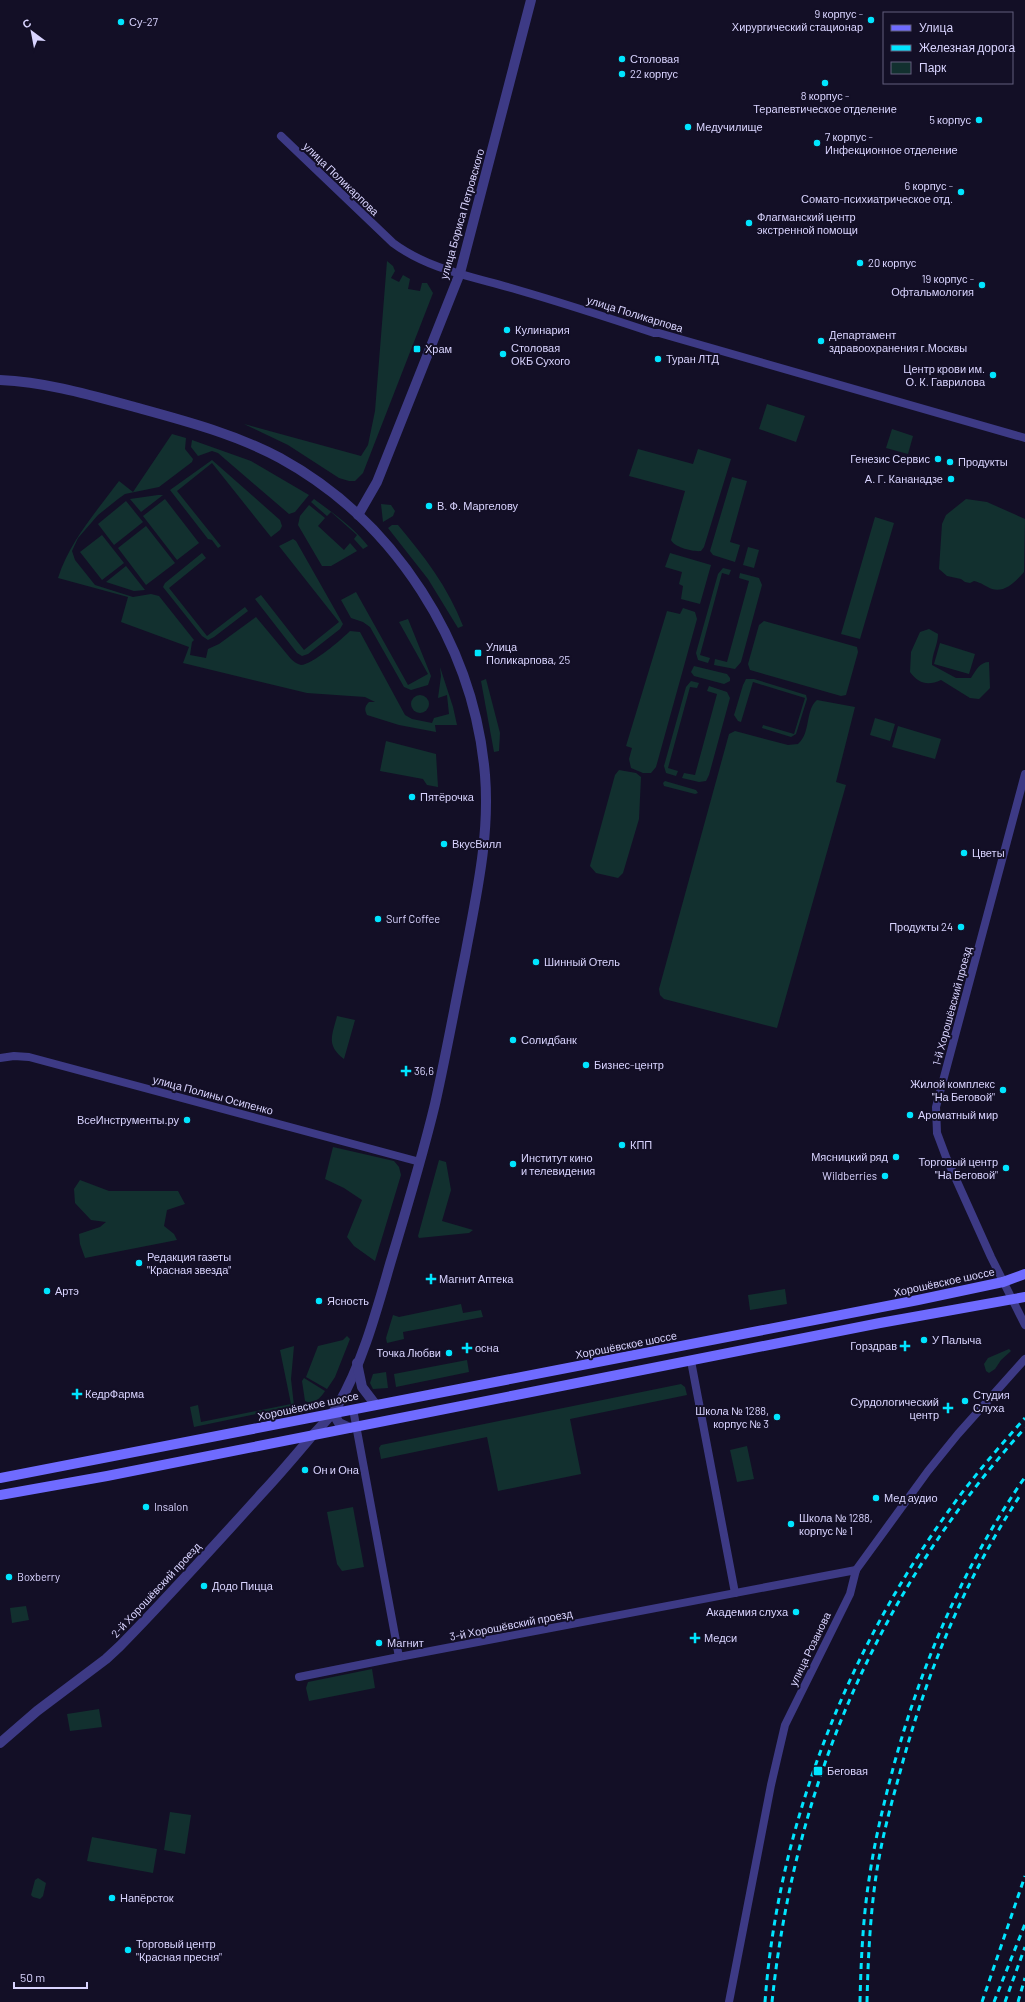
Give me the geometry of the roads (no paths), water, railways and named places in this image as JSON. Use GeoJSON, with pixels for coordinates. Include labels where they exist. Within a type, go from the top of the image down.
{"type":"FeatureCollection","features":[{"type":"Feature","properties":{"kind":"main road"},"geometry":{"type":"LineString","coordinates":[[1003,1282],[1025,1274]]}},
{"type":"Feature","properties":{"kind":"main road","name":"Хорошёвское шоссе"},"geometry":{"type":"LineString","coordinates":[[0,1478],[375,1404],[524,1377],[1003,1282]]}},
{"type":"Feature","properties":{"kind":"main road"},"geometry":{"type":"LineString","coordinates":[[0,1495],[353,1428],[880,1323],[1025,1297]]}},
{"type":"Feature","properties":{"kind":"street","name":"улица Бориса Петровского"},"geometry":{"type":"LineString","coordinates":[[358,515],[377,482],[460,273],[531,0]]}},
{"type":"Feature","properties":{"kind":"street","name":"улица Поликарпова"},"geometry":{"type":"LineString","coordinates":[[281,136],[393,243],[410,255],[429,264],[654,333],[659,333],[1025,438]]}},
{"type":"Feature","properties":{"kind":"street","name":"2-й Хорошёвский проезд"},"geometry":{"type":"LineString","coordinates":[[0,380],[18,380],[63,388],[188,421],[232,436],[292,466],[358,515],[377,533],[400,560],[418,586],[441,624],[459,666],[477,724],[485,772],[486,814],[482,866],[440,1080],[420,1162],[379,1303],[343,1396],[333,1413],[216,1544],[120,1646],[101,1663],[48,1702],[0,1743]]}},
{"type":"Feature","properties":{"kind":"street","name":"1-й Хорошёвский проезд"},"geometry":{"type":"LineString","coordinates":[[1003,1282],[937,1133],[936,1107],[1025,774]]}},
{"type":"Feature","properties":{"kind":"street","name":"улица Полины Осипенко"},"geometry":{"type":"LineString","coordinates":[[0,1058],[14,1056],[29,1057],[420,1162]]}},
{"type":"Feature","properties":{"kind":"street","name":"Хорошёвское шоссе"},"geometry":{"type":"LineString","coordinates":[[1003,1282],[1012,1300]]}},
{"type":"Feature","properties":{"kind":"street"},"geometry":{"type":"LineString","coordinates":[[1012,1300],[1025,1324]]}},
{"type":"Feature","properties":{"kind":"street","name":"улица Розанова"},"geometry":{"type":"LineString","coordinates":[[729,2002],[771,1785],[785,1725],[850,1594],[856,1570],[928,1471],[958,1434],[1025,1359]]}},
{"type":"Feature","properties":{"kind":"street"},"geometry":{"type":"LineString","coordinates":[[691,1361],[735,1594]]}},
{"type":"Feature","properties":{"kind":"street"},"geometry":{"type":"LineString","coordinates":[[357,1363],[362,1387],[375,1404]]}},
{"type":"Feature","properties":{"kind":"street"},"geometry":{"type":"LineString","coordinates":[[353,1409],[353,1428],[399,1657]]}},
{"type":"Feature","properties":{"kind":"street"},"geometry":{"type":"LineString","coordinates":[[333,1413],[339,1423],[353,1428]]}},
{"type":"Feature","properties":{"kind":"street","name":"3-й Хорошёвский проезд"},"geometry":{"type":"LineString","coordinates":[[299,1677],[856,1570]]}},
{"type":"Feature","properties":{"kind":"railway"},"geometry":{"type":"LineString","coordinates":[[765,2002],[772,1936],[785,1871],[802,1806],[824,1743],[850,1681],[879,1621],[913,1564],[968,1485],[1025,1418]]}},
{"type":"Feature","properties":{"kind":"railway"},"geometry":{"type":"LineString","coordinates":[[772,2002],[783,1921],[801,1843],[823,1768],[852,1694],[886,1624],[927,1556],[973,1491],[1025,1428]]}},
{"type":"Feature","properties":{"kind":"railway"},"geometry":{"type":"LineString","coordinates":[[860,2002],[863,1938],[870,1873],[882,1812],[902,1736],[929,1658],[962,1583],[981,1547],[1025,1477]]}},
{"type":"Feature","properties":{"kind":"railway"},"geometry":{"type":"LineString","coordinates":[[867,2002],[872,1907],[876,1876],[880,1851],[892,1800],[909,1739],[934,1667],[963,1597],[980,1563],[1019,1497]]}},
{"type":"Feature","properties":{"kind":"railway"},"geometry":{"type":"LineString","coordinates":[[982,2002],[1025,1876]]}},
{"type":"Feature","properties":{"kind":"railway"},"geometry":{"type":"LineString","coordinates":[[994,2002],[1025,1924]]}},
{"type":"Feature","properties":{"kind":"railway"},"geometry":{"type":"LineString","coordinates":[[1005,2002],[1025,1947]]}},
{"type":"Feature","properties":{"kind":"railway"},"geometry":{"type":"LineString","coordinates":[[1018,2002],[1025,1978]]}},
{"type":"Feature","properties":{"kind":"place","name":"9 корпус - Хирургический стационар"},"geometry":{"type":"Point","coordinates":[871,20]}},
{"type":"Feature","properties":{"kind":"place","name":"Су-27"},"geometry":{"type":"Point","coordinates":[121,22]}},
{"type":"Feature","properties":{"kind":"place","name":"Столовая"},"geometry":{"type":"Point","coordinates":[622,59]}},
{"type":"Feature","properties":{"kind":"place","name":"22 корпус"},"geometry":{"type":"Point","coordinates":[622,74]}},
{"type":"Feature","properties":{"kind":"place","name":"8 корпус - Терапевтическое отделение"},"geometry":{"type":"Point","coordinates":[825,83]}},
{"type":"Feature","properties":{"kind":"place","name":"5 корпус"},"geometry":{"type":"Point","coordinates":[979,120]}},
{"type":"Feature","properties":{"kind":"place","name":"Медучилище"},"geometry":{"type":"Point","coordinates":[688,127]}},
{"type":"Feature","properties":{"kind":"place","name":"7 корпус - Инфекционное отделение"},"geometry":{"type":"Point","coordinates":[817,143]}},
{"type":"Feature","properties":{"kind":"place","name":"6 корпус - Сомато-психиатрическое отд."},"geometry":{"type":"Point","coordinates":[961,192]}},
{"type":"Feature","properties":{"kind":"place","name":"Флагманский центр экстренной помощи"},"geometry":{"type":"Point","coordinates":[749,223]}},
{"type":"Feature","properties":{"kind":"place","name":"20 корпус"},"geometry":{"type":"Point","coordinates":[860,263]}},
{"type":"Feature","properties":{"kind":"place","name":"19 корпус - Офтальмология"},"geometry":{"type":"Point","coordinates":[982,285]}},
{"type":"Feature","properties":{"kind":"place","name":"Кулинария"},"geometry":{"type":"Point","coordinates":[507,330]}},
{"type":"Feature","properties":{"kind":"place","name":"Департамент здравоохранения г.Москвы"},"geometry":{"type":"Point","coordinates":[821,341]}},
{"type":"Feature","properties":{"kind":"place","name":"Храм"},"geometry":{"type":"Point","coordinates":[417,349]}},
{"type":"Feature","properties":{"kind":"place","name":"Столовая ОКБ Сухого"},"geometry":{"type":"Point","coordinates":[503,354]}},
{"type":"Feature","properties":{"kind":"place","name":"Туран ЛТД"},"geometry":{"type":"Point","coordinates":[658,359]}},
{"type":"Feature","properties":{"kind":"place","name":"Центр крови им. О. К. Гаврилова"},"geometry":{"type":"Point","coordinates":[993,375]}},
{"type":"Feature","properties":{"kind":"place","name":"Генезис Сервис"},"geometry":{"type":"Point","coordinates":[938,459]}},
{"type":"Feature","properties":{"kind":"place","name":"Продукты"},"geometry":{"type":"Point","coordinates":[950,462]}},
{"type":"Feature","properties":{"kind":"place","name":"А. Г. Кананадзе"},"geometry":{"type":"Point","coordinates":[951,479]}},
{"type":"Feature","properties":{"kind":"place","name":"В. Ф. Маргелову"},"geometry":{"type":"Point","coordinates":[429,506]}},
{"type":"Feature","properties":{"kind":"place","name":"Улица Поликарпова, 25"},"geometry":{"type":"Point","coordinates":[478,653]}},
{"type":"Feature","properties":{"kind":"place","name":"Пятёрочка"},"geometry":{"type":"Point","coordinates":[412,797]}},
{"type":"Feature","properties":{"kind":"place","name":"ВкусВилл"},"geometry":{"type":"Point","coordinates":[444,844]}},
{"type":"Feature","properties":{"kind":"place","name":"Цветы"},"geometry":{"type":"Point","coordinates":[964,853]}},
{"type":"Feature","properties":{"kind":"place","name":"Surf Coffee"},"geometry":{"type":"Point","coordinates":[378,919]}},
{"type":"Feature","properties":{"kind":"place","name":"Продукты 24"},"geometry":{"type":"Point","coordinates":[961,927]}},
{"type":"Feature","properties":{"kind":"place","name":"Шинный Отель"},"geometry":{"type":"Point","coordinates":[536,962]}},
{"type":"Feature","properties":{"kind":"place","name":"Солидбанк"},"geometry":{"type":"Point","coordinates":[513,1040]}},
{"type":"Feature","properties":{"kind":"place","name":"Бизнес-центр"},"geometry":{"type":"Point","coordinates":[586,1065]}},
{"type":"Feature","properties":{"kind":"place","name":"36,6"},"geometry":{"type":"Point","coordinates":[406,1071]}},
{"type":"Feature","properties":{"kind":"place","name":"Жилой комплекс \"На Беговой\""},"geometry":{"type":"Point","coordinates":[1003,1090]}},
{"type":"Feature","properties":{"kind":"place","name":"Ароматный мир"},"geometry":{"type":"Point","coordinates":[910,1115]}},
{"type":"Feature","properties":{"kind":"place","name":"ВсеИнструменты.ру"},"geometry":{"type":"Point","coordinates":[187,1120]}},
{"type":"Feature","properties":{"kind":"place","name":"КПП"},"geometry":{"type":"Point","coordinates":[622,1145]}},
{"type":"Feature","properties":{"kind":"place","name":"Мясницкий ряд"},"geometry":{"type":"Point","coordinates":[896,1157]}},
{"type":"Feature","properties":{"kind":"place","name":"Институт кино и телевидения"},"geometry":{"type":"Point","coordinates":[513,1164]}},
{"type":"Feature","properties":{"kind":"place","name":"Торговый центр \"На Беговой\""},"geometry":{"type":"Point","coordinates":[1006,1168]}},
{"type":"Feature","properties":{"kind":"place","name":"Wildberries"},"geometry":{"type":"Point","coordinates":[885,1176]}},
{"type":"Feature","properties":{"kind":"place","name":"Редакция газеты \"Красная звезда\""},"geometry":{"type":"Point","coordinates":[139,1263]}},
{"type":"Feature","properties":{"kind":"place","name":"Магнит Аптека"},"geometry":{"type":"Point","coordinates":[431,1279]}},
{"type":"Feature","properties":{"kind":"place","name":"Артэ"},"geometry":{"type":"Point","coordinates":[47,1291]}},
{"type":"Feature","properties":{"kind":"place","name":"Ясность"},"geometry":{"type":"Point","coordinates":[319,1301]}},
{"type":"Feature","properties":{"kind":"place","name":"У Палыча"},"geometry":{"type":"Point","coordinates":[924,1340]}},
{"type":"Feature","properties":{"kind":"place","name":"Горздрав"},"geometry":{"type":"Point","coordinates":[905,1346]}},
{"type":"Feature","properties":{"kind":"place","name":"осна"},"geometry":{"type":"Point","coordinates":[467,1348]}},
{"type":"Feature","properties":{"kind":"place","name":"Точка Любви"},"geometry":{"type":"Point","coordinates":[449,1353]}},
{"type":"Feature","properties":{"kind":"place","name":"КедрФарма"},"geometry":{"type":"Point","coordinates":[77,1394]}},
{"type":"Feature","properties":{"kind":"place","name":"Студия Слуха"},"geometry":{"type":"Point","coordinates":[965,1401]}},
{"type":"Feature","properties":{"kind":"place","name":"Сурдологический центр"},"geometry":{"type":"Point","coordinates":[948,1408]}},
{"type":"Feature","properties":{"kind":"place","name":"Школа № 1288, корпус № 3"},"geometry":{"type":"Point","coordinates":[777,1417]}},
{"type":"Feature","properties":{"kind":"place","name":"Он и Она"},"geometry":{"type":"Point","coordinates":[305,1470]}},
{"type":"Feature","properties":{"kind":"place","name":"Мед аудио"},"geometry":{"type":"Point","coordinates":[876,1498]}},
{"type":"Feature","properties":{"kind":"place","name":"Insalon"},"geometry":{"type":"Point","coordinates":[146,1507]}},
{"type":"Feature","properties":{"kind":"place","name":"Школа № 1288, корпус № 1"},"geometry":{"type":"Point","coordinates":[791,1524]}},
{"type":"Feature","properties":{"kind":"place","name":"Boxberry"},"geometry":{"type":"Point","coordinates":[9,1577]}},
{"type":"Feature","properties":{"kind":"place","name":"Додо Пицца"},"geometry":{"type":"Point","coordinates":[204,1586]}},
{"type":"Feature","properties":{"kind":"place","name":"Академия слуха"},"geometry":{"type":"Point","coordinates":[796,1612]}},
{"type":"Feature","properties":{"kind":"place","name":"Медси"},"geometry":{"type":"Point","coordinates":[695,1638]}},
{"type":"Feature","properties":{"kind":"place","name":"Магнит"},"geometry":{"type":"Point","coordinates":[379,1643]}},
{"type":"Feature","properties":{"kind":"place","name":"Беговая"},"geometry":{"type":"Point","coordinates":[818,1771]}},
{"type":"Feature","properties":{"kind":"place","name":"Напёрсток"},"geometry":{"type":"Point","coordinates":[112,1898]}},
{"type":"Feature","properties":{"kind":"place","name":"Торговый центр \"Красная пресня\""},"geometry":{"type":"Point","coordinates":[128,1950]}}]}
